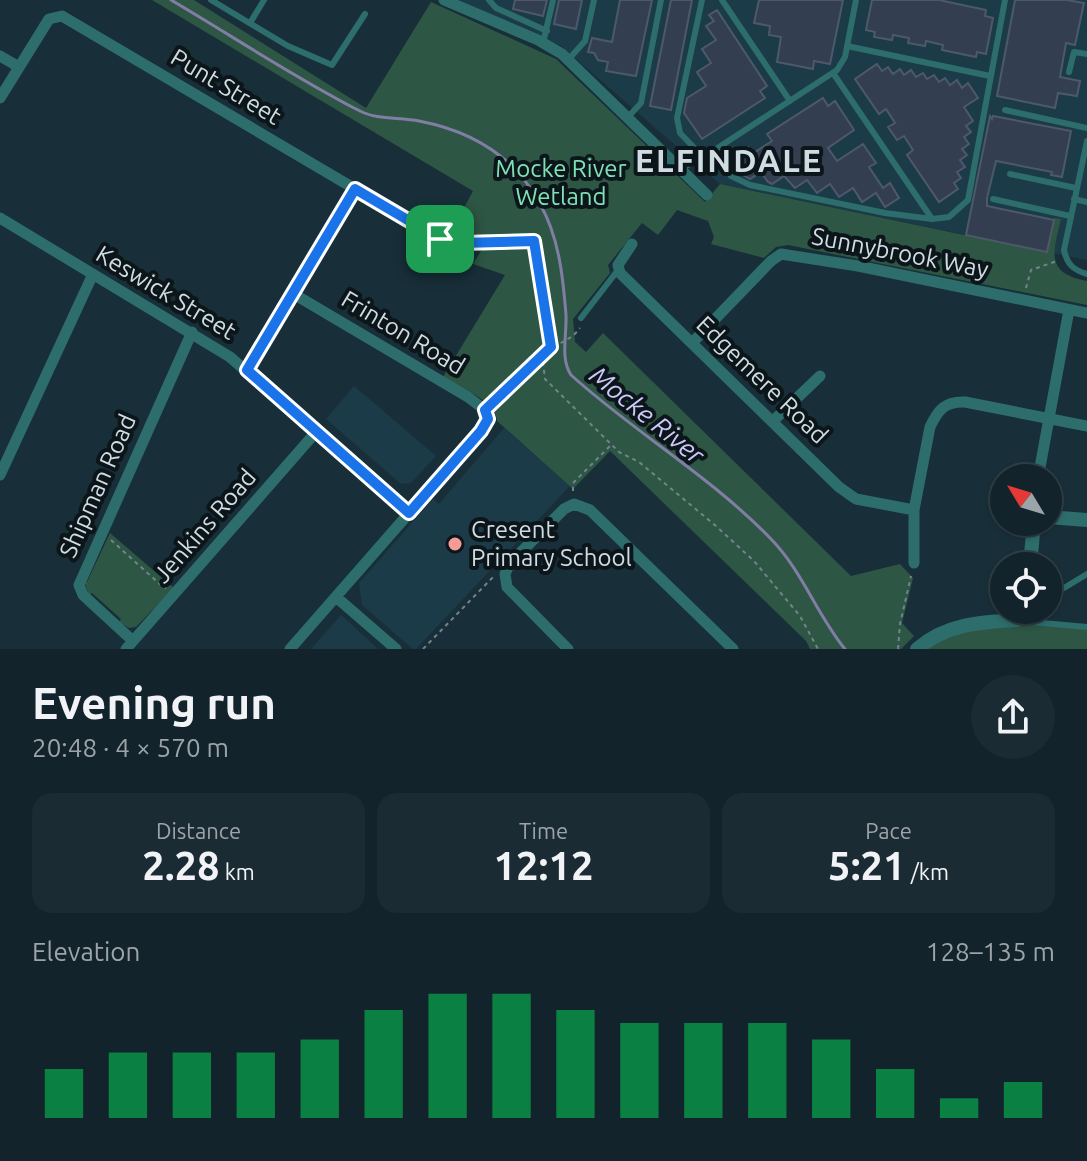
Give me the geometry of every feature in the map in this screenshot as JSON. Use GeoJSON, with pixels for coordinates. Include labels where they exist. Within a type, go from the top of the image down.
{"type":"FeatureCollection","features":[{"type":"Feature","properties":{"kind":"street"},"geometry":{"type":"LineString","coordinates":[[444,0],[545,37],[707,195]]}},
{"type":"Feature","properties":{"kind":"street","name":"Punt Street"},"geometry":{"type":"LineString","coordinates":[[0,98],[49,19],[62,16],[440,239],[461,243]]}},
{"type":"Feature","properties":{"kind":"street"},"geometry":{"type":"LineString","coordinates":[[0,56],[19,67]]}},
{"type":"Feature","properties":{"kind":"street"},"geometry":{"type":"LineString","coordinates":[[247,370],[355,189]]}},
{"type":"Feature","properties":{"kind":"street","name":"Keswick Street"},"geometry":{"type":"LineString","coordinates":[[0,218],[192,332],[247,370],[409,513]]}},
{"type":"Feature","properties":{"kind":"street"},"geometry":{"type":"LineString","coordinates":[[618,270],[632,244]]}},
{"type":"Feature","properties":{"kind":"street","name":"Sunnybrook Way"},"geometry":{"type":"LineString","coordinates":[[692,343],[781,254],[858,266],[1087,313]]}},
{"type":"Feature","properties":{"kind":"street","name":"Edgemere Road"},"geometry":{"type":"LineString","coordinates":[[618,270],[847,494],[856,499],[914,510]]}},
{"type":"Feature","properties":{"kind":"street"},"geometry":{"type":"LineString","coordinates":[[0,475],[93,274]]}},
{"type":"Feature","properties":{"kind":"street","name":"Frinton Road"},"geometry":{"type":"LineString","coordinates":[[292,293],[468,397],[486,413]]}},
{"type":"Feature","properties":{"kind":"street"},"geometry":{"type":"LineString","coordinates":[[1041,464],[1069,310]]}},
{"type":"Feature","properties":{"kind":"street","name":"Shipman Road"},"geometry":{"type":"LineString","coordinates":[[130,645],[80,591],[80,579],[192,332]]}},
{"type":"Feature","properties":{"kind":"street"},"geometry":{"type":"LineString","coordinates":[[773,421],[820,376]]}},
{"type":"Feature","properties":{"kind":"street"},"geometry":{"type":"LineString","coordinates":[[914,563],[914,510],[930,427],[945,405],[965,402],[1087,426]]}},
{"type":"Feature","properties":{"kind":"street"},"geometry":{"type":"LineString","coordinates":[[290,649],[481,431],[486,413]]}},
{"type":"Feature","properties":{"kind":"street","name":"Jenkins Road"},"geometry":{"type":"LineString","coordinates":[[130,645],[316,432]]}},
{"type":"Feature","properties":{"kind":"street"},"geometry":{"type":"LineString","coordinates":[[568,649],[507,587],[505,574],[510,563],[564,509],[574,504],[590,510],[733,649]]}},
{"type":"Feature","properties":{"kind":"street"},"geometry":{"type":"LineString","coordinates":[[1062,518],[1087,520]]}},
{"type":"Feature","properties":{"kind":"street"},"geometry":{"type":"LineString","coordinates":[[336,597],[396,649]]}},
{"type":"Feature","properties":{"kind":"street"},"geometry":{"type":"LineString","coordinates":[[917,649],[935,636],[958,626],[990,620]]}},
{"type":"Feature","properties":{"kind":"lane"},"geometry":{"type":"LineString","coordinates":[[211,0],[288,46],[332,65],[365,14]]}},
{"type":"Feature","properties":{"kind":"lane"},"geometry":{"type":"LineString","coordinates":[[250,23],[264,0]]}},
{"type":"Feature","properties":{"kind":"lane"},"geometry":{"type":"LineString","coordinates":[[489,0],[496,8],[545,37],[553,0]]}},
{"type":"Feature","properties":{"kind":"lane"},"geometry":{"type":"LineString","coordinates":[[568,60],[585,41],[594,0]]}},
{"type":"Feature","properties":{"kind":"lane"},"geometry":{"type":"LineString","coordinates":[[628,117],[641,103],[661,0]]}},
{"type":"Feature","properties":{"kind":"lane"},"geometry":{"type":"LineString","coordinates":[[702,0],[677,118],[680,133],[703,157]]}},
{"type":"Feature","properties":{"kind":"lane"},"geometry":{"type":"LineString","coordinates":[[722,0],[790,101]]}},
{"type":"Feature","properties":{"kind":"lane"},"geometry":{"type":"LineString","coordinates":[[681,169],[833,73],[841,64],[847,46],[856,0]]}},
{"type":"Feature","properties":{"kind":"lane"},"geometry":{"type":"LineString","coordinates":[[713,151],[731,176],[750,185],[885,213],[932,219],[949,217],[968,200],[1005,0]]}},
{"type":"Feature","properties":{"kind":"lane"},"geometry":{"type":"LineString","coordinates":[[847,46],[990,76]]}},
{"type":"Feature","properties":{"kind":"lane"},"geometry":{"type":"LineString","coordinates":[[1069,72],[1074,52],[1087,54]]}},
{"type":"Feature","properties":{"kind":"lane"},"geometry":{"type":"LineString","coordinates":[[833,73],[932,219]]}},
{"type":"Feature","properties":{"kind":"lane"},"geometry":{"type":"LineString","coordinates":[[1005,110],[1087,128]]}},
{"type":"Feature","properties":{"kind":"lane"},"geometry":{"type":"LineString","coordinates":[[1087,141],[1065,238],[1065,257],[1076,270],[1087,274]]}},
{"type":"Feature","properties":{"kind":"lane"},"geometry":{"type":"LineString","coordinates":[[1010,174],[1076,188]]}},
{"type":"Feature","properties":{"kind":"lane"},"geometry":{"type":"LineString","coordinates":[[993,199],[1070,216]]}},
{"type":"Feature","properties":{"kind":"lane"},"geometry":{"type":"LineString","coordinates":[[1074,199],[1087,202]]}},
{"type":"Feature","properties":{"kind":"lane"},"geometry":{"type":"LineString","coordinates":[[581,318],[618,270]]}},
{"type":"Feature","properties":{"kind":"lane"},"geometry":{"type":"LineString","coordinates":[[1062,588],[1087,574]]}},
{"type":"Feature","properties":{"kind":"lane"},"geometry":{"type":"LineString","coordinates":[[1062,622],[1087,627]]}},
{"type":"Feature","properties":{"kind":"path"},"geometry":{"type":"LineString","coordinates":[[461,243],[534,241],[551,347]]}},
{"type":"Feature","properties":{"kind":"path"},"geometry":{"type":"LineString","coordinates":[[1023,300],[1031,270],[1065,257]]}},
{"type":"Feature","properties":{"kind":"path"},"geometry":{"type":"LineString","coordinates":[[486,413],[542,354],[582,326],[581,318]]}},
{"type":"Feature","properties":{"kind":"path"},"geometry":{"type":"LineString","coordinates":[[542,354],[545,379],[612,445],[650,471],[754,561],[800,616],[818,649]]}},
{"type":"Feature","properties":{"kind":"path"},"geometry":{"type":"LineString","coordinates":[[574,504],[573,483],[612,445]]}},
{"type":"Feature","properties":{"kind":"path"},"geometry":{"type":"LineString","coordinates":[[101,532],[163,587],[179,588]]}},
{"type":"Feature","properties":{"kind":"path"},"geometry":{"type":"LineString","coordinates":[[898,649],[900,624],[914,563]]}},
{"type":"Feature","properties":{"kind":"path"},"geometry":{"type":"LineString","coordinates":[[423,649],[496,575],[505,574]]}},
{"type":"Feature","properties":{"kind":"shaded area"},"geometry":{"type":"Polygon","coordinates":[[[457,0],[1087,0],[1087,260],[720,184],[561,46],[457,0]]]}},
{"type":"Feature","properties":{"kind":"shaded area"},"geometry":{"type":"Polygon","coordinates":[[[354,386],[436,456],[411,483],[401,484],[326,419],[354,386]]]}},
{"type":"Feature","properties":{"kind":"shaded area","name":"Cresent Primary School"},"geometry":{"type":"Polygon","coordinates":[[[504,428],[570,486],[413,649],[362,605],[359,583],[433,499],[439,504],[504,428]]]}},
{"type":"Feature","properties":{"kind":"shaded area"},"geometry":{"type":"Polygon","coordinates":[[[341,615],[378,649],[311,649],[341,615]]]}},
{"type":"Feature","properties":{"kind":"green space","name":"Mocke River Wetland"},"geometry":{"type":"Polygon","coordinates":[[[152,0],[194,0],[366,108],[431,2],[556,59],[705,202],[720,184],[1046,252],[1054,218],[1061,219],[1055,260],[1064,273],[1087,281],[1087,305],[788,245],[776,247],[764,258],[711,244],[714,237],[708,221],[677,210],[658,235],[642,223],[608,265],[610,273],[573,319],[575,342],[586,352],[603,333],[851,576],[900,564],[913,578],[902,623],[914,636],[901,649],[810,649],[806,641],[610,451],[573,489],[497,421],[484,401],[443,377],[505,275],[473,264],[487,241],[456,223],[473,191],[152,0]]]}},
{"type":"Feature","properties":{"kind":"green space"},"geometry":{"type":"Polygon","coordinates":[[[110,533],[174,588],[136,627],[129,628],[119,622],[121,619],[92,593],[89,595],[84,581],[87,582],[110,533]]]}},
{"type":"Feature","properties":{"kind":"green space"},"geometry":{"type":"Polygon","coordinates":[[[980,622],[1087,627],[1087,649],[917,649],[980,622]]]}},
{"type":"Feature","properties":{"kind":"building"},"geometry":{"type":"Polygon","coordinates":[[[515,0],[547,0],[543,16],[513,9],[515,0]]]}},
{"type":"Feature","properties":{"kind":"building"},"geometry":{"type":"Polygon","coordinates":[[[559,0],[582,0],[576,29],[554,24],[559,0]]]}},
{"type":"Feature","properties":{"kind":"building"},"geometry":{"type":"Polygon","coordinates":[[[620,0],[652,0],[636,76],[606,71],[608,62],[598,60],[594,53],[588,52],[592,38],[612,42],[620,0]]]}},
{"type":"Feature","properties":{"kind":"building"},"geometry":{"type":"Polygon","coordinates":[[[671,0],[692,0],[671,110],[650,106],[671,0]]]}},
{"type":"Feature","properties":{"kind":"building"},"geometry":{"type":"Polygon","coordinates":[[[759,0],[843,0],[830,64],[814,61],[813,69],[777,62],[781,37],[769,35],[770,26],[754,23],[759,0]]]}},
{"type":"Feature","properties":{"kind":"building"},"geometry":{"type":"Polygon","coordinates":[[[872,0],[939,0],[986,10],[985,16],[993,18],[986,54],[977,52],[976,57],[942,50],[943,45],[926,41],[925,46],[908,43],[909,38],[893,35],[892,40],[874,37],[875,32],[866,30],[872,0]]]}},
{"type":"Feature","properties":{"kind":"building"},"geometry":{"type":"Polygon","coordinates":[[[1015,0],[1084,3],[1075,45],[1066,43],[1060,77],[1080,81],[1077,96],[1058,93],[1055,108],[997,96],[1015,0]]]}},
{"type":"Feature","properties":{"kind":"building"},"geometry":{"type":"Polygon","coordinates":[[[717,10],[767,86],[760,91],[765,98],[702,139],[684,113],[687,98],[706,86],[697,72],[711,63],[702,49],[716,40],[706,26],[714,21],[709,15],[717,10]]]}},
{"type":"Feature","properties":{"kind":"building"},"geometry":{"type":"Polygon","coordinates":[[[877,64],[882,71],[888,67],[893,74],[900,69],[904,75],[911,70],[916,77],[923,73],[927,79],[934,75],[939,82],[945,78],[950,85],[957,80],[962,88],[968,83],[978,98],[964,107],[973,121],[966,126],[971,132],[964,137],[969,144],[962,149],[967,155],[960,160],[965,167],[957,172],[961,178],[954,183],[958,189],[939,202],[907,155],[913,150],[904,136],[897,140],[888,127],[895,123],[886,109],[879,114],[855,79],[877,64]]]}},
{"type":"Feature","properties":{"kind":"building"},"geometry":{"type":"Polygon","coordinates":[[[823,98],[828,106],[835,101],[854,130],[828,148],[837,161],[863,144],[876,163],[869,167],[883,188],[890,183],[899,198],[885,207],[876,193],[862,202],[853,188],[839,197],[830,184],[817,193],[807,180],[795,188],[784,176],[772,184],[761,172],[750,179],[743,175],[732,158],[748,147],[752,154],[772,141],[767,134],[823,98]]]}},
{"type":"Feature","properties":{"kind":"building"},"geometry":{"type":"Polygon","coordinates":[[[990,116],[992,119],[993,116],[1071,131],[1062,177],[1051,175],[1052,172],[996,161],[987,198],[987,206],[1054,220],[1047,252],[966,235],[990,116]]]}},
{"type":"Feature","properties":{"kind":"waterway","name":"Mocke River"},"geometry":{"type":"LineString","coordinates":[[171,0],[360,111],[381,117],[419,121],[474,139],[518,173],[540,204],[556,244],[566,315],[565,354],[571,375],[722,494],[770,538],[791,564],[845,649]]}},
{"type":"Feature","properties":{"kind":"place","name":"Cresent Primary School"},"geometry":{"type":"Point","coordinates":[455,544]}},
{"type":"Feature","properties":{"kind":"district","name":"ELFINDALE"},"geometry":{"type":"Point","coordinates":[729,161]}},
{"type":"Feature","properties":{"kind":"route"},"geometry":{"type":"LineString","coordinates":[[355,189],[440,239],[461,243],[534,241],[551,347],[485,410],[488,419],[481,431],[409,513],[247,370],[355,189]]}}]}
